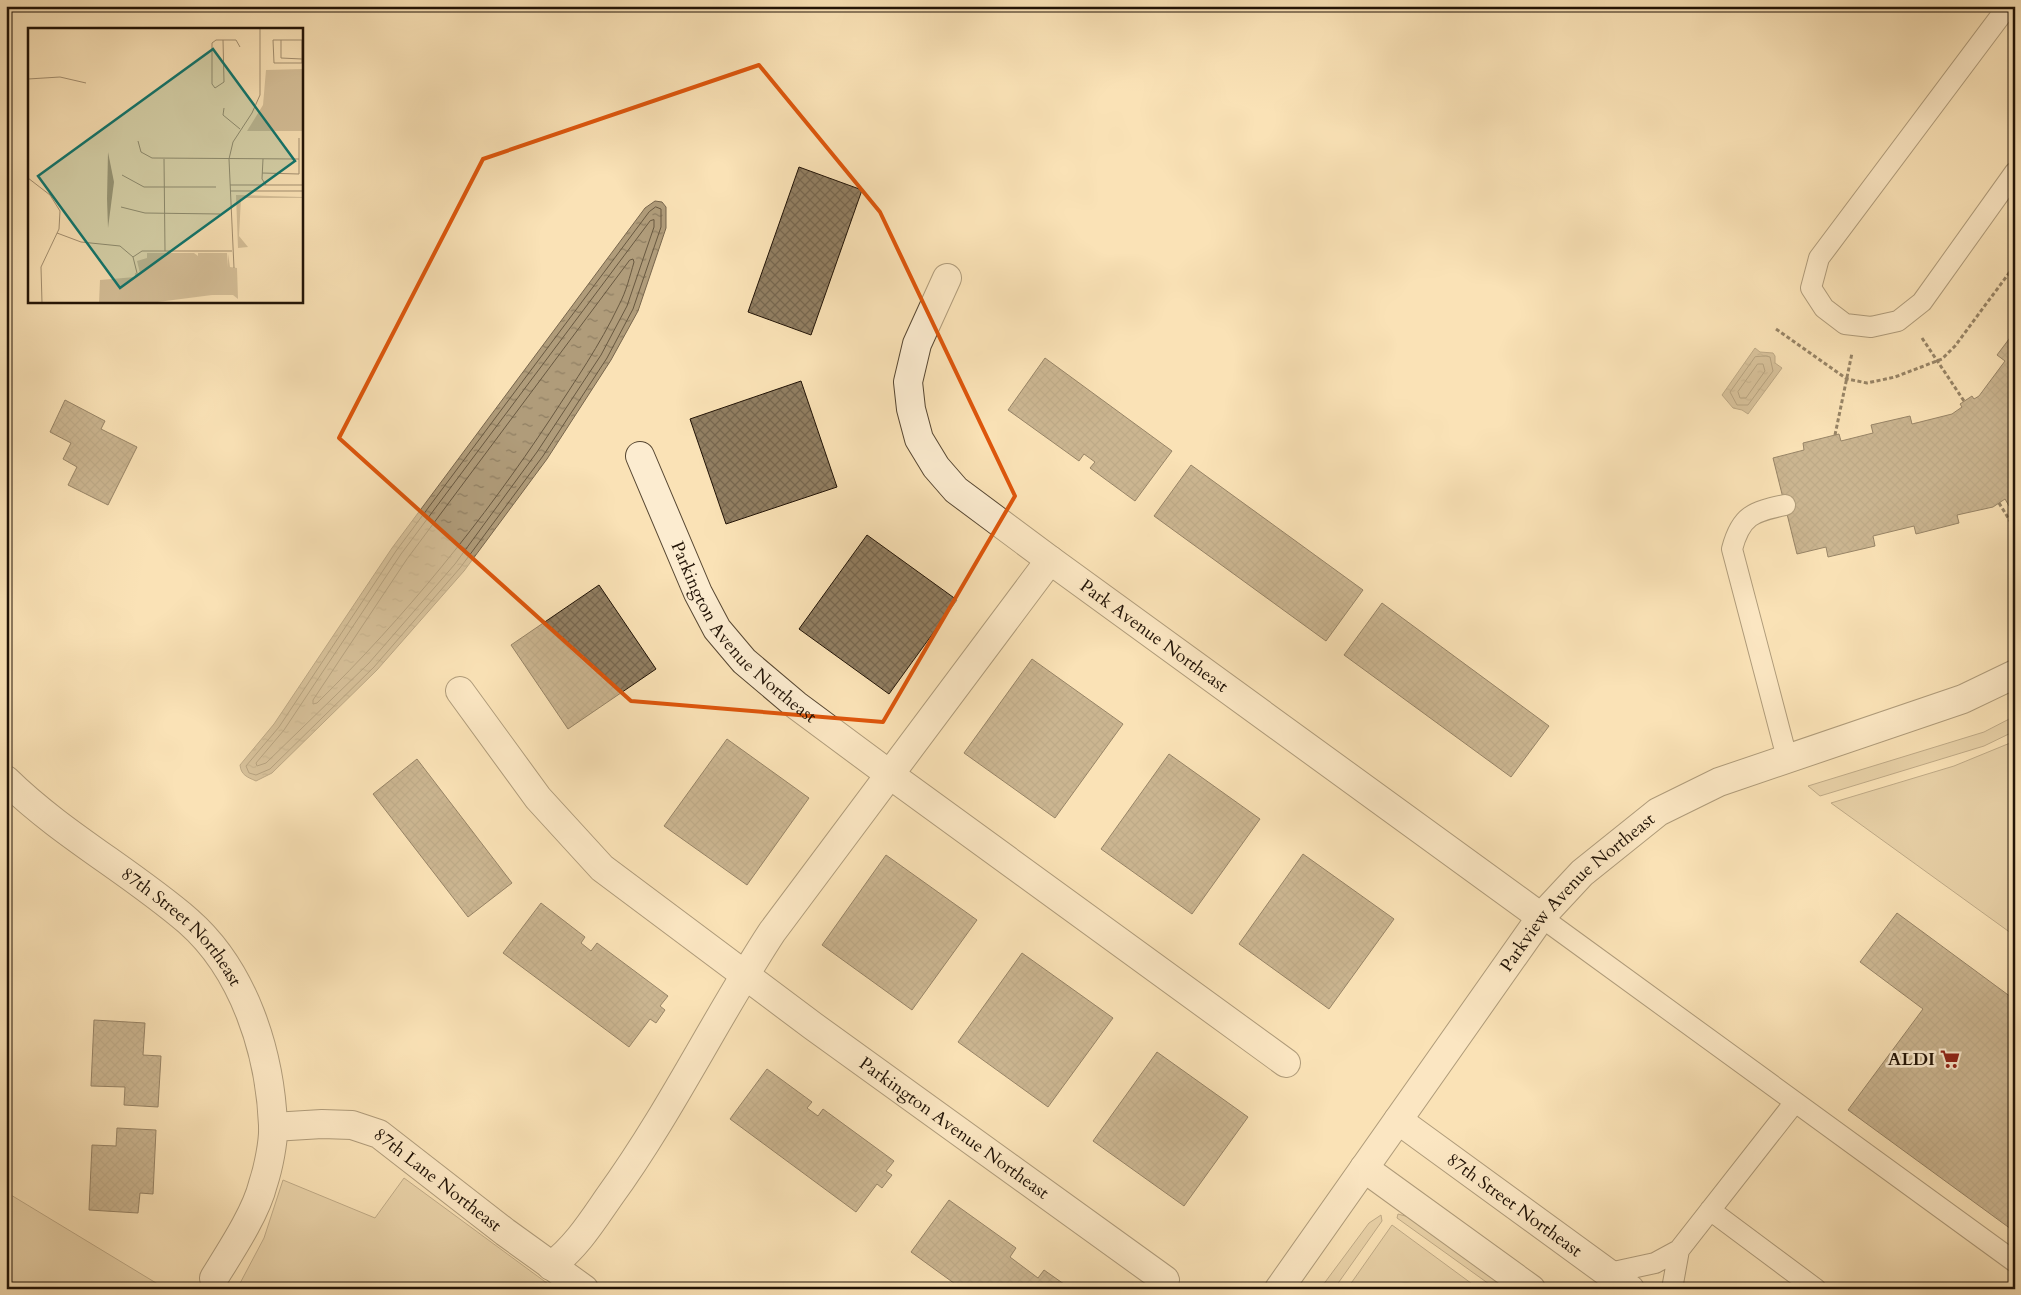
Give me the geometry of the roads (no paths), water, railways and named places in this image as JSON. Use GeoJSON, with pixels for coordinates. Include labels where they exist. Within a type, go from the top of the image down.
{"type":"FeatureCollection","features":[{"type":"Feature","properties":{"kind":"street","name":"Park Avenue Northeast"},"geometry":{"type":"LineString","coordinates":[[947,278],[917,344],[908,382],[911,409],[919,439],[936,467],[956,490],[1541,917]]}},
{"type":"Feature","properties":{"kind":"street","name":"Parkington Avenue Northeast"},"geometry":{"type":"LineString","coordinates":[[640,456],[698,593],[717,629],[744,660],[781,692],[889,774],[1286,1063]]}},
{"type":"Feature","properties":{"kind":"street"},"geometry":{"type":"LineString","coordinates":[[551,1266],[570,1252],[633,1164],[745,974],[772,932],[1050,560]]}},
{"type":"Feature","properties":{"kind":"street","name":"Parkview Avenue Northeast"},"geometry":{"type":"LineString","coordinates":[[1279,1289],[1541,917],[1582,873],[1658,812],[1719,782],[1963,699],[2015,674]]}},
{"type":"Feature","properties":{"kind":"street","name":"Parkington Avenue Northeast"},"geometry":{"type":"LineString","coordinates":[[460,691],[538,798],[602,868],[1165,1280]]}},
{"type":"Feature","properties":{"kind":"street","name":"87th Street Northeast"},"geometry":{"type":"LineString","coordinates":[[6,780],[59,825],[189,922],[216,951],[237,983],[262,1045],[273,1126]]}},
{"type":"Feature","properties":{"kind":"street","name":"87th Street Northeast"},"geometry":{"type":"LineString","coordinates":[[1398,1120],[1620,1281]]}},
{"type":"Feature","properties":{"kind":"street","name":"87th Lane Northeast"},"geometry":{"type":"LineString","coordinates":[[273,1126],[352,1125],[379,1134],[551,1266],[584,1289]]}},
{"type":"Feature","properties":{"kind":"street"},"geometry":{"type":"LineString","coordinates":[[214,1278],[238,1240],[263,1186],[273,1126]]}},
{"type":"Feature","properties":{"kind":"street"},"geometry":{"type":"LineString","coordinates":[[1364,1168],[1531,1289]]}},
{"type":"Feature","properties":{"kind":"lane"},"geometry":{"type":"LineString","coordinates":[[2008,6],[1819,258],[1812,288],[1824,308],[1845,324],[1871,327],[1898,321],[1922,302],[2015,172]]}},
{"type":"Feature","properties":{"kind":"lane"},"geometry":{"type":"LineString","coordinates":[[1785,505],[1759,511],[1747,517],[1737,531],[1732,549],[1787,758]]}},
{"type":"Feature","properties":{"kind":"lane"},"geometry":{"type":"LineString","coordinates":[[1541,917],[2015,1262]]}},
{"type":"Feature","properties":{"kind":"lane"},"geometry":{"type":"LineString","coordinates":[[1620,1281],[1679,1250],[1795,1102]]}},
{"type":"Feature","properties":{"kind":"lane"},"geometry":{"type":"LineString","coordinates":[[1710,1210],[1816,1289]]}},
{"type":"Feature","properties":{"kind":"lane"},"geometry":{"type":"LineString","coordinates":[[1672,1289],[1679,1250]]}},
{"type":"Feature","properties":{"kind":"water"},"geometry":{"type":"Polygon","coordinates":[[[655,201],[662,202],[666,207],[666,228],[638,311],[611,360],[547,459],[464,571],[377,670],[272,773],[256,781],[245,775],[240,765],[274,724],[392,548],[645,208],[655,201]]]}},
{"type":"Feature","properties":{"kind":"water"},"geometry":{"type":"Polygon","coordinates":[[[1755,348],[1760,352],[1773,353],[1775,363],[1782,368],[1748,414],[1733,408],[1722,395],[1755,348]]]}},
{"type":"Feature","properties":{"kind":"place","name":"ALDI"},"geometry":{"type":"Point","coordinates":[1950,1059]}}]}
